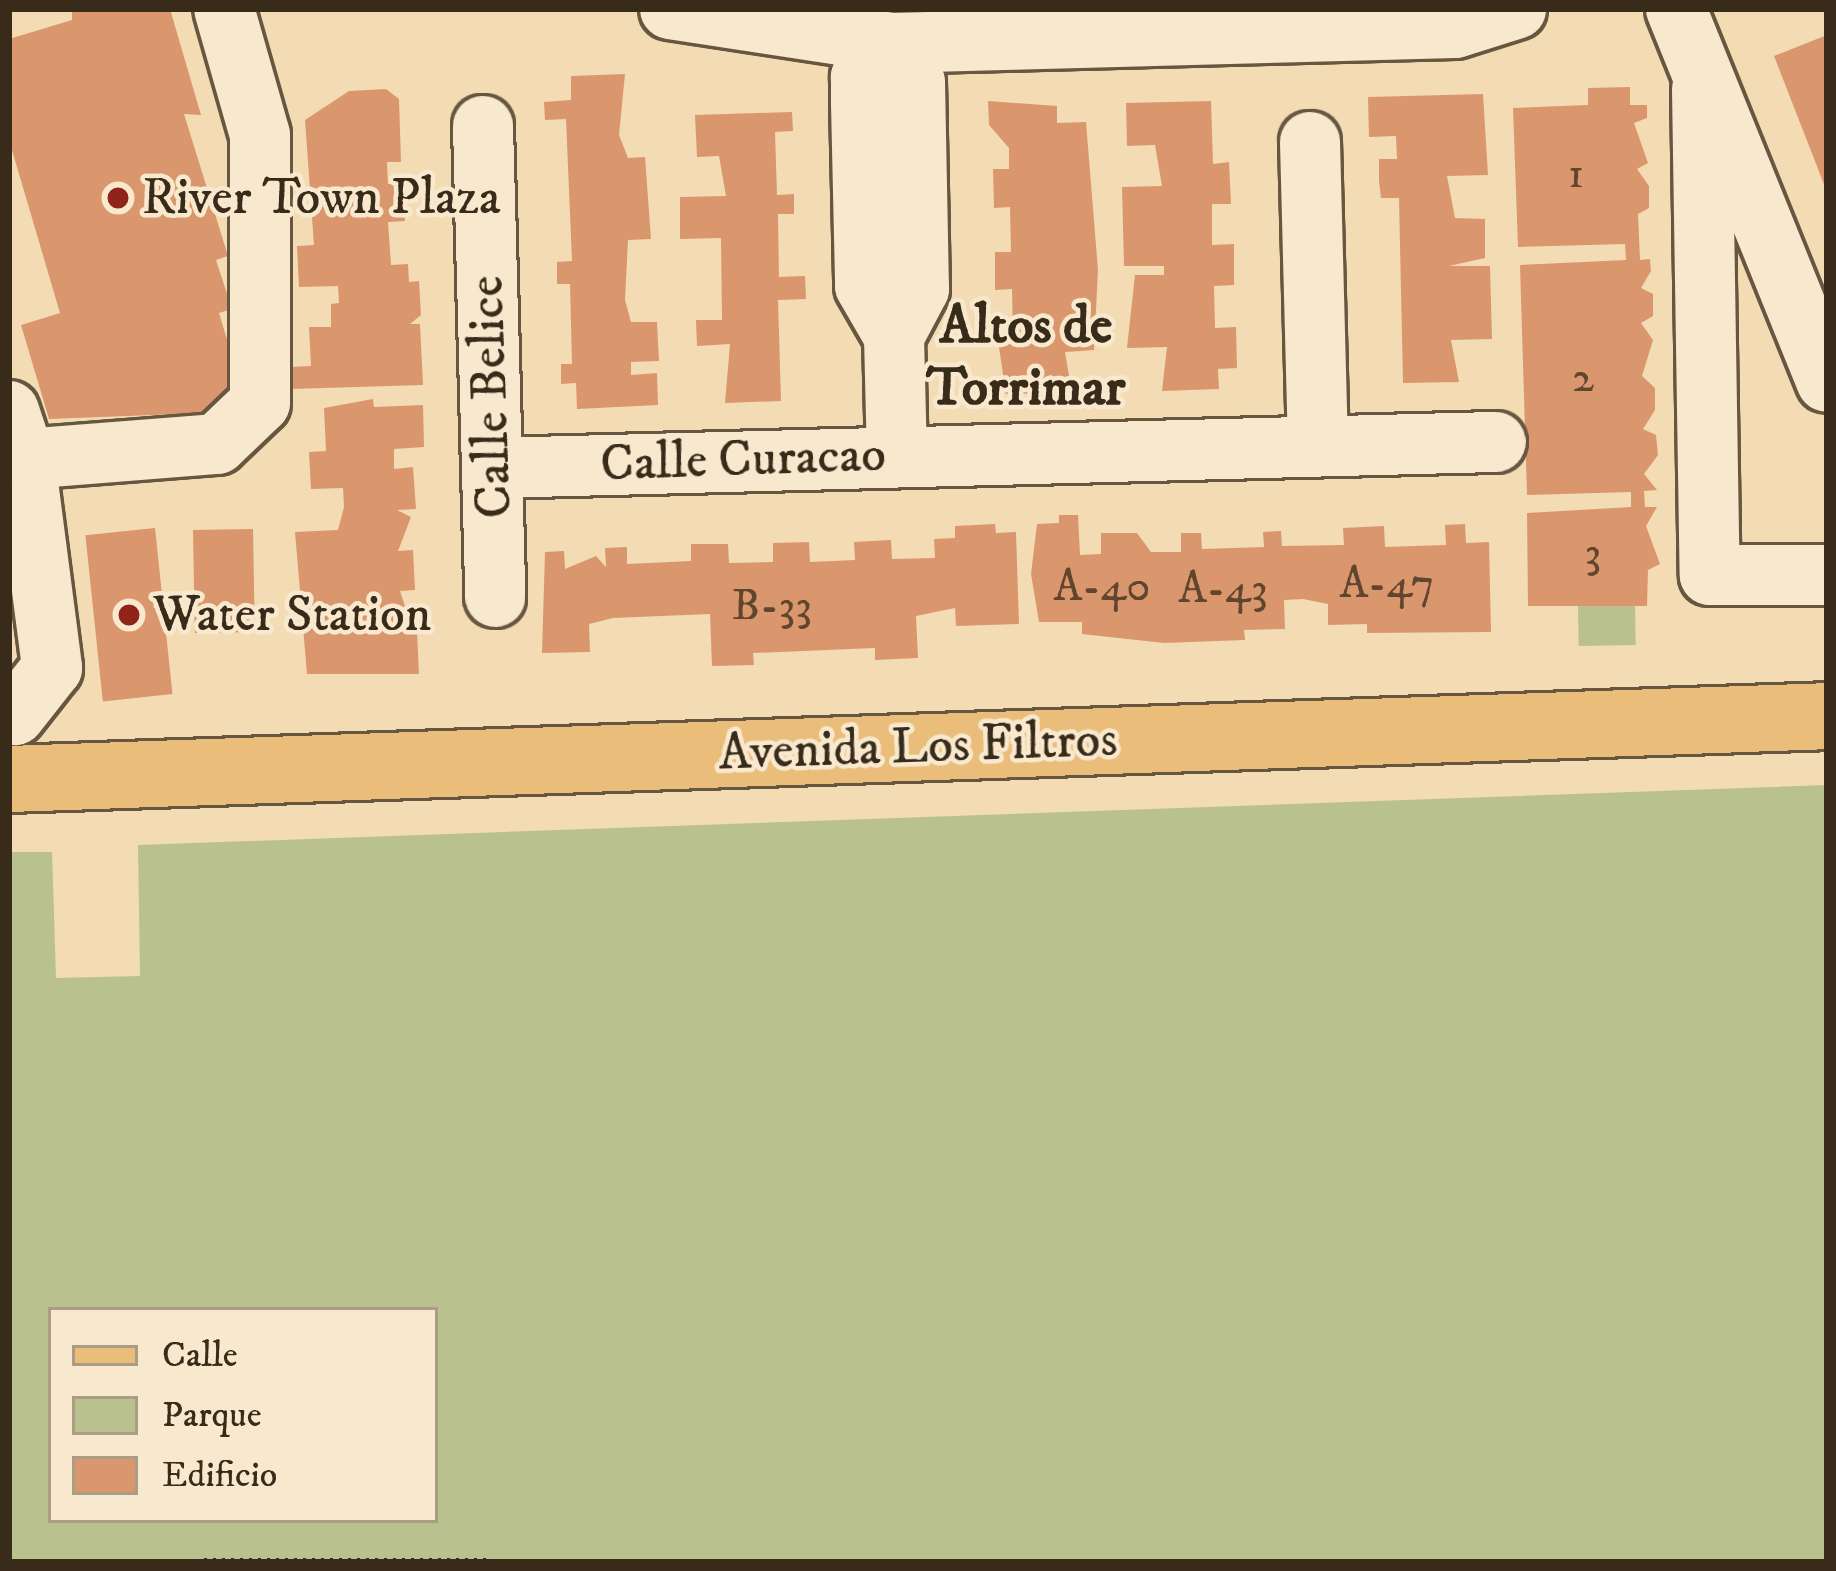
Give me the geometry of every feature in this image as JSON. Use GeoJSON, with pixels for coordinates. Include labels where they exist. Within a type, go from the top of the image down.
{"type":"FeatureCollection","features":[{"type":"Feature","properties":{"kind":"main road","name":"Avenida Los Filtros"},"geometry":{"type":"LineString","coordinates":[[14,745],[1827,716]]}},
{"type":"Feature","properties":{"kind":"street"},"geometry":{"type":"LineString","coordinates":[[14,745],[52,668],[13,424],[218,444],[260,403],[260,135],[224,9]]}},
{"type":"Feature","properties":{"kind":"street"},"geometry":{"type":"LineString","coordinates":[[670,9],[891,52],[1456,28],[1516,9]]}},
{"type":"Feature","properties":{"kind":"street"},"geometry":{"type":"LineString","coordinates":[[1676,9],[1702,89],[1827,382]]}},
{"type":"Feature","properties":{"kind":"street"},"geometry":{"type":"LineString","coordinates":[[891,52],[861,76],[889,139],[891,230],[866,286],[894,336],[898,455]]}},
{"type":"Feature","properties":{"kind":"street"},"geometry":{"type":"LineString","coordinates":[[1702,89],[1710,575],[1827,575]]}},
{"type":"Feature","properties":{"kind":"street","name":"Calle Belice"},"geometry":{"type":"LineString","coordinates":[[483,126],[496,597]]}},
{"type":"Feature","properties":{"kind":"street"},"geometry":{"type":"LineString","coordinates":[[1310,142],[1318,445]]}},
{"type":"Feature","properties":{"kind":"street","name":"Calle Curacao"},"geometry":{"type":"LineString","coordinates":[[494,468],[1496,442]]}},
{"type":"Feature","properties":{"kind":"path"},"geometry":{"type":"LineString","coordinates":[[203,1562],[488,1562]]}},
{"type":"Feature","properties":{"kind":"green space"},"geometry":{"type":"Polygon","coordinates":[[[1635,605],[1636,645],[1579,646],[1578,606],[1635,605]]]}},
{"type":"Feature","properties":{"kind":"green space"},"geometry":{"type":"Polygon","coordinates":[[[1827,785],[1827,1562],[9,1562],[9,852],[52,852],[56,978],[140,976],[138,845],[1827,785]]]}},
{"type":"Feature","properties":{"kind":"building","name":"River Town Plaza"},"geometry":{"type":"Polygon","coordinates":[[[72,9],[170,9],[201,115],[184,114],[228,256],[216,260],[232,309],[219,313],[239,379],[231,412],[49,419],[21,325],[60,313],[9,140],[9,39],[72,20],[72,9]]]}},
{"type":"Feature","properties":{"kind":"building"},"geometry":{"type":"Polygon","coordinates":[[[1827,35],[1827,192],[1774,56],[1827,35]]]}},
{"type":"Feature","properties":{"kind":"building"},"geometry":{"type":"Polygon","coordinates":[[[625,74],[619,135],[628,158],[645,157],[651,239],[628,240],[625,300],[631,322],[657,322],[659,361],[631,362],[631,375],[657,373],[658,405],[577,409],[576,383],[561,384],[561,364],[572,364],[570,284],[557,284],[557,262],[572,261],[566,119],[545,120],[544,102],[571,100],[571,76],[625,74]]]}},
{"type":"Feature","properties":{"kind":"building"},"geometry":{"type":"Polygon","coordinates":[[[1630,87],[1630,105],[1647,105],[1647,118],[1634,123],[1648,163],[1637,169],[1649,186],[1649,208],[1638,214],[1640,260],[1650,259],[1651,271],[1641,288],[1653,294],[1653,316],[1641,323],[1653,340],[1642,376],[1655,388],[1655,410],[1643,429],[1656,435],[1658,455],[1644,474],[1657,490],[1644,491],[1645,507],[1657,507],[1646,526],[1660,564],[1648,570],[1647,606],[1528,606],[1527,513],[1631,507],[1631,492],[1527,495],[1520,265],[1626,260],[1625,244],[1518,247],[1513,108],[1588,105],[1588,88],[1630,87]]]}},
{"type":"Feature","properties":{"kind":"building"},"geometry":{"type":"Polygon","coordinates":[[[386,89],[399,99],[401,162],[387,162],[388,184],[403,184],[405,221],[388,222],[391,265],[408,264],[409,282],[419,281],[421,315],[410,324],[420,324],[423,385],[291,389],[290,367],[311,366],[309,327],[331,327],[331,304],[339,303],[338,286],[299,287],[297,246],[314,245],[305,120],[349,91],[386,89]]]}},
{"type":"Feature","properties":{"kind":"building"},"geometry":{"type":"Polygon","coordinates":[[[1483,94],[1488,175],[1447,176],[1455,218],[1485,219],[1485,258],[1449,266],[1490,266],[1492,339],[1451,340],[1459,382],[1403,383],[1399,198],[1381,198],[1379,181],[1379,159],[1397,159],[1396,136],[1369,137],[1368,97],[1483,94]]]}},
{"type":"Feature","properties":{"kind":"building"},"geometry":{"type":"Polygon","coordinates":[[[988,101],[1057,106],[1057,123],[1086,122],[1098,270],[1094,350],[1065,352],[1072,393],[1006,394],[997,334],[1013,334],[1012,289],[995,290],[995,252],[1011,252],[1010,207],[994,208],[993,169],[1009,169],[1009,148],[989,125],[988,101]]]}},
{"type":"Feature","properties":{"kind":"building"},"geometry":{"type":"Polygon","coordinates":[[[1211,101],[1213,164],[1229,162],[1231,204],[1212,204],[1212,245],[1234,244],[1234,285],[1214,286],[1215,328],[1236,327],[1237,368],[1218,369],[1219,389],[1162,391],[1167,347],[1127,348],[1135,275],[1164,275],[1164,266],[1124,266],[1122,187],[1162,186],[1155,145],[1127,146],[1126,103],[1211,101]]]}},
{"type":"Feature","properties":{"kind":"building"},"geometry":{"type":"Polygon","coordinates":[[[792,112],[793,131],[775,132],[777,195],[794,194],[794,214],[778,214],[779,277],[805,276],[806,299],[778,300],[781,401],[725,403],[730,344],[697,346],[696,320],[722,320],[721,238],[680,239],[680,197],[726,196],[719,156],[697,157],[695,115],[792,112]]]}},
{"type":"Feature","properties":{"kind":"building"},"geometry":{"type":"Polygon","coordinates":[[[373,399],[374,407],[423,405],[424,447],[394,449],[394,469],[413,467],[416,509],[397,510],[411,517],[398,551],[413,550],[415,590],[400,591],[407,612],[399,612],[400,632],[417,632],[419,674],[307,674],[295,532],[338,530],[344,507],[343,488],[311,489],[309,452],[326,451],[324,408],[373,399]]]}},
{"type":"Feature","properties":{"kind":"building"},"geometry":{"type":"Polygon","coordinates":[[[1059,515],[1078,515],[1080,555],[1101,554],[1101,533],[1137,533],[1151,552],[1181,552],[1181,533],[1201,533],[1202,549],[1264,547],[1263,532],[1281,531],[1282,546],[1344,545],[1343,528],[1384,526],[1385,547],[1446,545],[1445,525],[1465,524],[1466,543],[1489,542],[1491,632],[1367,633],[1367,624],[1328,625],[1328,604],[1303,599],[1284,600],[1285,629],[1244,630],[1245,640],[1164,643],[1082,634],[1082,622],[1039,622],[1031,574],[1037,524],[1059,523],[1059,515]]]}},
{"type":"Feature","properties":{"kind":"building"},"geometry":{"type":"Polygon","coordinates":[[[995,524],[996,533],[1016,532],[1019,624],[956,626],[955,608],[916,616],[918,658],[875,660],[875,648],[753,653],[754,665],[712,666],[710,614],[613,618],[589,624],[590,652],[542,653],[545,552],[564,551],[565,569],[596,556],[606,567],[605,548],[627,547],[627,564],[691,561],[691,544],[728,544],[729,563],[773,562],[773,543],[809,542],[810,562],[855,560],[854,542],[891,540],[892,559],[935,558],[934,539],[955,538],[955,526],[995,524]]]}},
{"type":"Feature","properties":{"kind":"building","name":"Water Station"},"geometry":{"type":"Polygon","coordinates":[[[155,528],[172,694],[103,701],[85,535],[155,528]]]}},
{"type":"Feature","properties":{"kind":"building"},"geometry":{"type":"Polygon","coordinates":[[[253,529],[255,632],[195,633],[193,530],[253,529]]]}},
{"type":"Feature","properties":{"kind":"place","name":"River Town Plaza"},"geometry":{"type":"Point","coordinates":[118,198]}},
{"type":"Feature","properties":{"kind":"place","name":"Water Station"},"geometry":{"type":"Point","coordinates":[129,615]}},
{"type":"Feature","properties":{"kind":"district","name":"Altos de Torrimar"},"geometry":{"type":"Point","coordinates":[1026,358]}}]}
